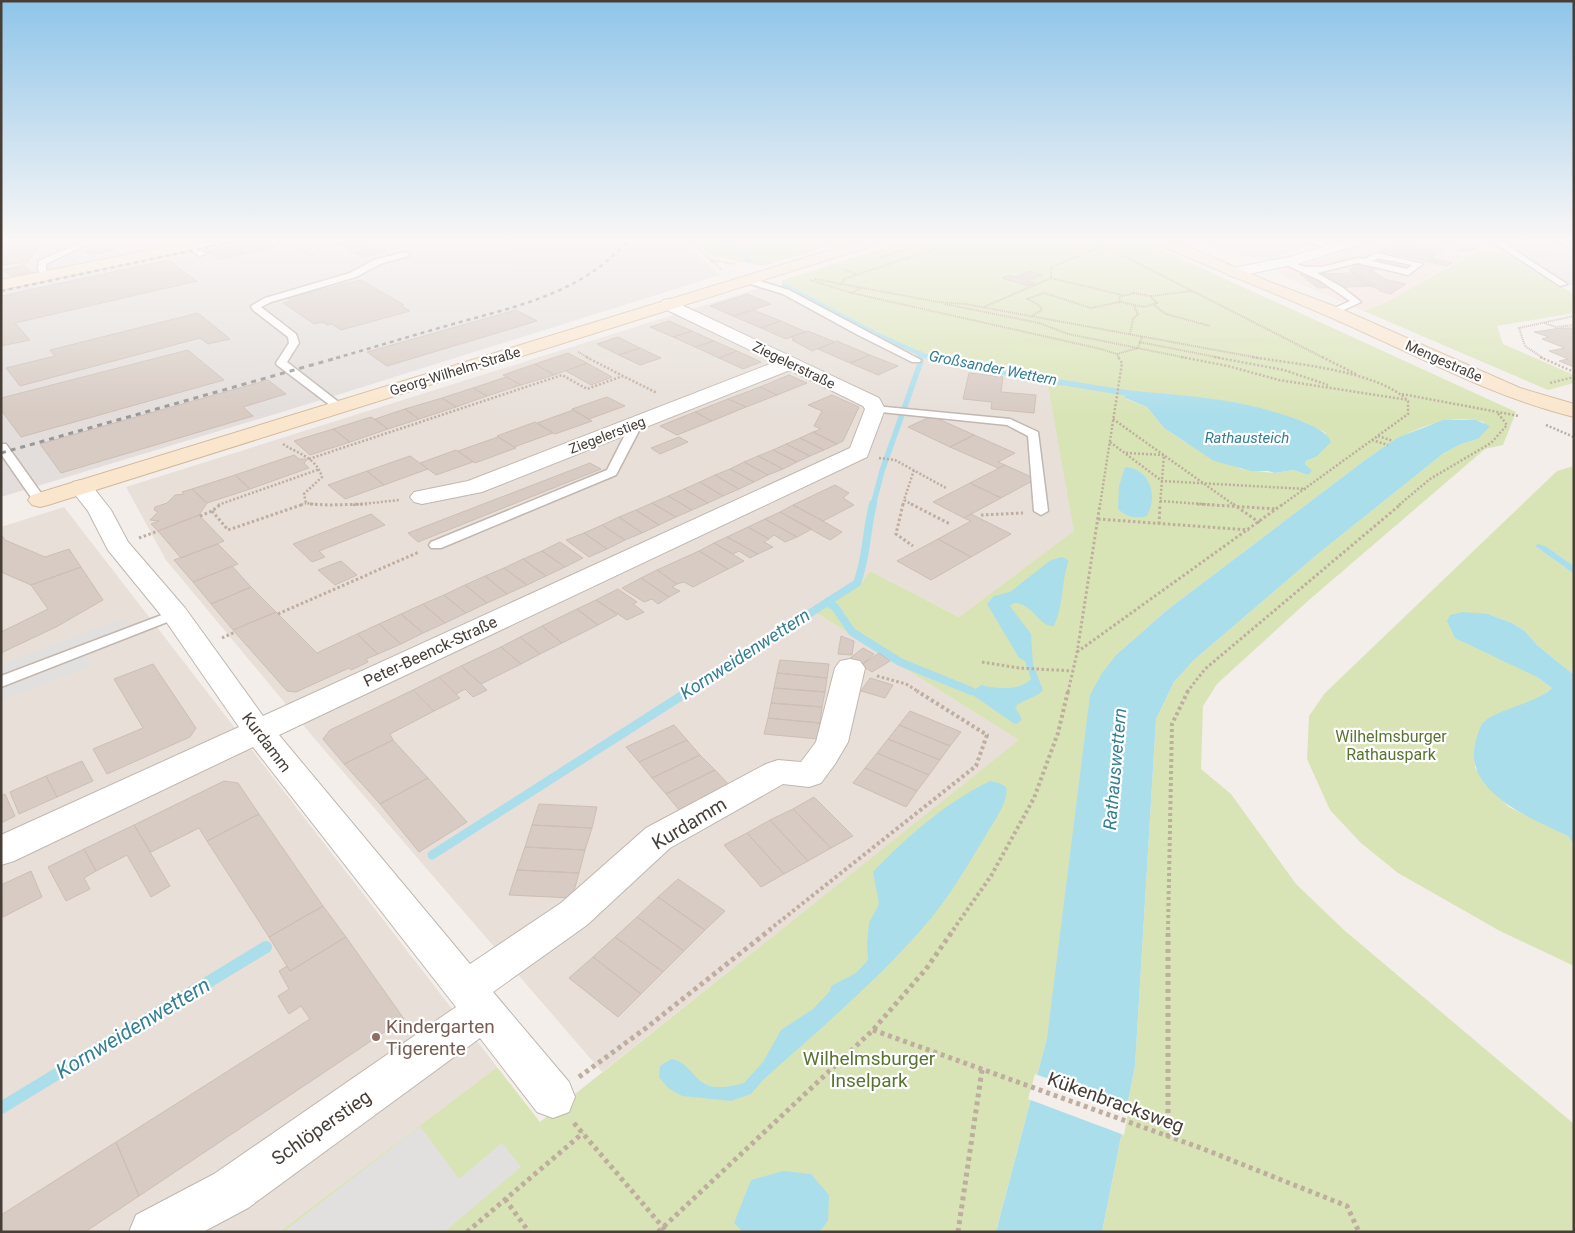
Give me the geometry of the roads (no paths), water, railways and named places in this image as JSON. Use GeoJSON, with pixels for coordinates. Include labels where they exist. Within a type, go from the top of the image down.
{"type":"FeatureCollection","features":[{"type":"Feature","properties":{"kind":"main road","name":"Georg-Wilhelm-Straße"},"geometry":{"type":"LineString","coordinates":[[40,500],[683,300]]}},
{"type":"Feature","properties":{"kind":"main road","name":"Mengestraße"},"geometry":{"type":"LineString","coordinates":[[1306,300],[1513,392],[1574,411]]}},
{"type":"Feature","properties":{"kind":"main road","name":"Mengestraße"},"geometry":{"type":"LineString","coordinates":[[1513,392],[1567,428]]}},
{"type":"Feature","properties":{"kind":"street","name":"Ziegelerstraße"},"geometry":{"type":"LineString","coordinates":[[669,304],[884,409]]}},
{"type":"Feature","properties":{"kind":"street","name":"Ziegelerstieg"},"geometry":{"type":"LineString","coordinates":[[422,497],[474,487],[790,363]]}},
{"type":"Feature","properties":{"kind":"street","name":"Peter-Beenck-Straße"},"geometry":{"type":"LineString","coordinates":[[1,851],[866,455],[884,409]]}},
{"type":"Feature","properties":{"kind":"street","name":"Kurdamm"},"geometry":{"type":"LineString","coordinates":[[81,487],[99,510],[117,545],[175,614],[258,732],[553,1097]]}},
{"type":"Feature","properties":{"kind":"street","name":"Kurdamm"},"geometry":{"type":"LineString","coordinates":[[474,1001],[658,838],[778,772],[809,775],[832,742],[850,668]]}},
{"type":"Feature","properties":{"kind":"street","name":"Schlöperstieg"},"geometry":{"type":"LineString","coordinates":[[153,1232],[231,1191],[474,1001]]}},
{"type":"Feature","properties":{"kind":"lane"},"geometry":{"type":"LineString","coordinates":[[270,300],[256,306],[256,308],[293,336],[294,343],[281,363],[339,407]]}},
{"type":"Feature","properties":{"kind":"lane"},"geometry":{"type":"LineString","coordinates":[[800,300],[916,360]]}},
{"type":"Feature","properties":{"kind":"lane"},"geometry":{"type":"LineString","coordinates":[[1327,309],[1356,302],[1353,300]]}},
{"type":"Feature","properties":{"kind":"lane"},"geometry":{"type":"LineString","coordinates":[[884,409],[1010,422],[1034,434],[1041,512]]}},
{"type":"Feature","properties":{"kind":"lane"},"geometry":{"type":"LineString","coordinates":[[436,545],[612,472],[637,423]]}},
{"type":"Feature","properties":{"kind":"lane"},"geometry":{"type":"LineString","coordinates":[[2,447],[40,500]]}},
{"type":"Feature","properties":{"kind":"lane"},"geometry":{"type":"LineString","coordinates":[[1,682],[175,614]]}},
{"type":"Feature","properties":{"kind":"water","name":"Rathausteich"},"geometry":{"type":"Polygon","coordinates":[[[1126,390],[1207,398],[1256,407],[1288,416],[1316,428],[1326,435],[1331,442],[1316,457],[1306,461],[1305,464],[1312,471],[1308,475],[1293,470],[1275,473],[1251,471],[1214,461],[1164,428],[1147,407],[1125,398],[1126,390]]]}},
{"type":"Feature","properties":{"kind":"water","name":"Rathauswettern"},"geometry":{"type":"Polygon","coordinates":[[[1443,420],[1476,420],[1490,426],[1478,439],[1461,444],[1444,453],[1319,553],[1194,660],[1174,682],[1156,719],[1135,1066],[1102,1232],[996,1232],[1047,1038],[1090,695],[1102,673],[1117,654],[1167,610],[1365,460],[1397,438],[1443,420]]]}},
{"type":"Feature","properties":{"kind":"water"},"geometry":{"type":"Polygon","coordinates":[[[1125,467],[1141,473],[1150,485],[1152,500],[1147,516],[1131,517],[1118,509],[1119,486],[1125,467]]]}},
{"type":"Feature","properties":{"kind":"water"},"geometry":{"type":"Polygon","coordinates":[[[1538,544],[1547,547],[1574,566],[1574,574],[1535,546],[1538,544]]]}},
{"type":"Feature","properties":{"kind":"water"},"geometry":{"type":"Polygon","coordinates":[[[1062,557],[1068,560],[1068,563],[1054,626],[1044,623],[1021,604],[1014,603],[1010,606],[1031,634],[1033,664],[1043,690],[1015,707],[1022,719],[1017,724],[1013,723],[970,693],[981,685],[1008,688],[1021,686],[1031,679],[1025,661],[1019,658],[987,604],[994,596],[1010,592],[1051,560],[1062,557]]]}},
{"type":"Feature","properties":{"kind":"water"},"geometry":{"type":"Polygon","coordinates":[[[1463,612],[1488,614],[1512,623],[1525,631],[1537,645],[1574,675],[1574,845],[1568,836],[1504,802],[1490,790],[1480,777],[1474,761],[1475,744],[1482,724],[1497,714],[1535,699],[1552,688],[1537,677],[1455,638],[1447,621],[1450,615],[1463,612]]]}},
{"type":"Feature","properties":{"kind":"water"},"geometry":{"type":"Polygon","coordinates":[[[990,781],[1006,787],[1007,792],[996,818],[961,877],[940,907],[913,939],[872,981],[763,1080],[751,1094],[731,1101],[682,1096],[668,1088],[659,1077],[660,1066],[671,1059],[677,1060],[700,1081],[709,1086],[724,1087],[744,1083],[763,1062],[781,1030],[813,1009],[830,991],[831,986],[856,973],[868,960],[869,923],[879,904],[873,872],[928,821],[958,799],[990,781]]]}},
{"type":"Feature","properties":{"kind":"water"},"geometry":{"type":"Polygon","coordinates":[[[783,1171],[811,1174],[829,1195],[828,1221],[819,1232],[743,1232],[734,1223],[751,1180],[783,1171]]]}},
{"type":"Feature","properties":{"kind":"waterway","name":"Großsander Wettern"},"geometry":{"type":"LineString","coordinates":[[811,300],[878,335],[920,354]]}},
{"type":"Feature","properties":{"kind":"waterway","name":"Großsander Wettern"},"geometry":{"type":"LineString","coordinates":[[920,354],[934,358]]}},
{"type":"Feature","properties":{"kind":"waterway","name":"Großsander Wettern"},"geometry":{"type":"LineString","coordinates":[[920,354],[921,358]]}},
{"type":"Feature","properties":{"kind":"waterway","name":"Kornweidenwettern"},"geometry":{"type":"LineString","coordinates":[[873,505],[882,471],[921,361],[920,357]]}},
{"type":"Feature","properties":{"kind":"waterway","name":"Großsander Wettern"},"geometry":{"type":"LineString","coordinates":[[928,357],[1022,376],[1127,393]]}},
{"type":"Feature","properties":{"kind":"waterway","name":"Kornweidenwettern"},"geometry":{"type":"LineString","coordinates":[[827,602],[857,583],[863,563],[873,504]]}},
{"type":"Feature","properties":{"kind":"waterway","name":"Kornweidenwettern"},"geometry":{"type":"LineString","coordinates":[[687,692],[827,602]]}},
{"type":"Feature","properties":{"kind":"waterway"},"geometry":{"type":"LineString","coordinates":[[827,602],[835,607],[852,632],[900,662],[971,691]]}},
{"type":"Feature","properties":{"kind":"waterway","name":"Kornweidenwettern"},"geometry":{"type":"LineString","coordinates":[[432,855],[689,691]]}},
{"type":"Feature","properties":{"kind":"waterway","name":"Kornweidenwettern"},"geometry":{"type":"LineString","coordinates":[[1,1108],[266,947]]}},
{"type":"Feature","properties":{"kind":"railway"},"geometry":{"type":"LineString","coordinates":[[336,358],[536,300]]}},
{"type":"Feature","properties":{"kind":"railway"},"geometry":{"type":"LineString","coordinates":[[1,453],[340,357]]}},
{"type":"Feature","properties":{"kind":"place","name":"Kindergarten Tigerente"},"geometry":{"type":"Point","coordinates":[376,1037]}},
{"type":"Feature","properties":{"kind":"park label","name":"Wilhelmsburger Rathauspark"},"geometry":{"type":"Point","coordinates":[1391,745]}},
{"type":"Feature","properties":{"kind":"park label","name":"Wilhelmsburger Inselpark"},"geometry":{"type":"Point","coordinates":[869,1069]}}]}
